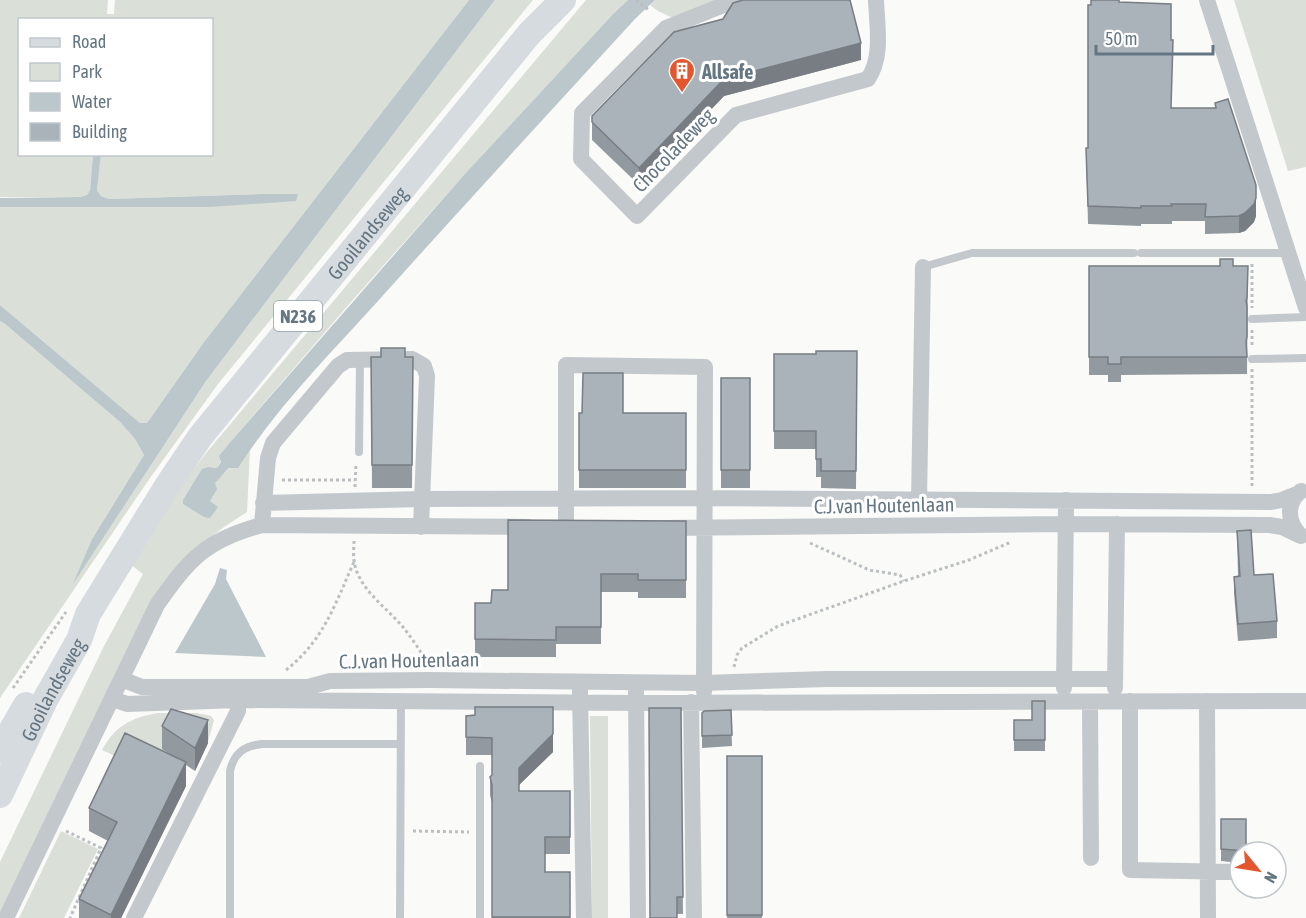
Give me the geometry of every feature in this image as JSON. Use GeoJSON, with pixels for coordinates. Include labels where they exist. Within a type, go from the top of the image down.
{"type":"FeatureCollection","features":[{"type":"Feature","properties":{"kind":"main road","name":"Gooilandseweg"},"geometry":{"type":"LineString","coordinates":[[529,34],[538,17],[552,0]]}},
{"type":"Feature","properties":{"kind":"main road","name":"Gooilandseweg"},"geometry":{"type":"LineString","coordinates":[[0,795],[45,700],[79,640],[88,614],[200,437],[529,34],[563,0]]}},
{"type":"Feature","properties":{"kind":"main road","name":"Gooilandseweg"},"geometry":{"type":"LineString","coordinates":[[0,750],[68,633],[88,614]]}},
{"type":"Feature","properties":{"kind":"street","name":"Chocoladeweg"},"geometry":{"type":"LineString","coordinates":[[736,0],[666,28],[582,113],[581,159],[637,216],[736,115],[868,79],[878,53],[876,0]]}},
{"type":"Feature","properties":{"kind":"street"},"geometry":{"type":"LineString","coordinates":[[1207,0],[1306,308]]}},
{"type":"Feature","properties":{"kind":"street","name":"C.J.van Houtenlaan"},"geometry":{"type":"LineString","coordinates":[[919,501],[923,267]]}},
{"type":"Feature","properties":{"kind":"street"},"geometry":{"type":"LineString","coordinates":[[262,525],[265,479],[273,443],[338,366],[347,360],[412,359],[421,363],[426,371],[421,527]]}},
{"type":"Feature","properties":{"kind":"street"},"geometry":{"type":"LineString","coordinates":[[6,918],[157,605],[180,572],[211,544],[235,532],[262,525],[560,527],[566,499],[566,365],[705,367],[703,683],[698,703],[694,918]]}},
{"type":"Feature","properties":{"kind":"street"},"geometry":{"type":"LineString","coordinates":[[1301,491],[1290,508],[1289,516],[1295,530],[1304,537]]}},
{"type":"Feature","properties":{"kind":"street","name":"C.J.van Houtenlaan"},"geometry":{"type":"LineString","coordinates":[[263,503],[422,499],[703,498],[1271,502],[1282,500],[1301,491]]}},
{"type":"Feature","properties":{"kind":"street"},"geometry":{"type":"LineString","coordinates":[[1064,702],[1066,500]]}},
{"type":"Feature","properties":{"kind":"street","name":"C.J.van Houtenlaan"},"geometry":{"type":"LineString","coordinates":[[646,528],[1065,524],[1269,525],[1282,527],[1304,537]]}},
{"type":"Feature","properties":{"kind":"street"},"geometry":{"type":"LineString","coordinates":[[1116,524],[1115,679],[1123,701],[1130,870],[1228,872]]}},
{"type":"Feature","properties":{"kind":"street","name":"C.J.van Houtenlaan"},"geometry":{"type":"LineString","coordinates":[[122,679],[142,687],[401,700],[638,703],[1306,701]]}},
{"type":"Feature","properties":{"kind":"street"},"geometry":{"type":"LineString","coordinates":[[827,679],[827,702]]}},
{"type":"Feature","properties":{"kind":"street","name":"C.J.van Houtenlaan"},"geometry":{"type":"LineString","coordinates":[[112,699],[127,704],[278,687],[308,687],[330,681],[703,683],[827,679],[1115,679]]}},
{"type":"Feature","properties":{"kind":"street"},"geometry":{"type":"LineString","coordinates":[[759,702],[760,680]]}},
{"type":"Feature","properties":{"kind":"street"},"geometry":{"type":"LineString","coordinates":[[906,680],[906,702]]}},
{"type":"Feature","properties":{"kind":"street"},"geometry":{"type":"LineString","coordinates":[[580,681],[584,918]]}},
{"type":"Feature","properties":{"kind":"street"},"geometry":{"type":"LineString","coordinates":[[634,682],[638,703],[638,918]]}},
{"type":"Feature","properties":{"kind":"street"},"geometry":{"type":"LineString","coordinates":[[134,918],[238,711],[238,693]]}},
{"type":"Feature","properties":{"kind":"street"},"geometry":{"type":"LineString","coordinates":[[1207,701],[1208,918]]}},
{"type":"Feature","properties":{"kind":"street"},"geometry":{"type":"LineString","coordinates":[[1090,702],[1091,858]]}},
{"type":"Feature","properties":{"kind":"lane"},"geometry":{"type":"LineString","coordinates":[[923,267],[972,253],[1288,253]]}},
{"type":"Feature","properties":{"kind":"lane"},"geometry":{"type":"LineString","coordinates":[[1252,319],[1306,317]]}},
{"type":"Feature","properties":{"kind":"lane"},"geometry":{"type":"LineString","coordinates":[[1252,358],[1306,358]]}},
{"type":"Feature","properties":{"kind":"lane"},"geometry":{"type":"LineString","coordinates":[[359,452],[360,360]]}},
{"type":"Feature","properties":{"kind":"lane"},"geometry":{"type":"LineString","coordinates":[[400,918],[401,700]]}},
{"type":"Feature","properties":{"kind":"lane"},"geometry":{"type":"LineString","coordinates":[[230,918],[230,771],[236,755],[249,746],[262,744],[401,744]]}},
{"type":"Feature","properties":{"kind":"lane"},"geometry":{"type":"LineString","coordinates":[[480,766],[480,918]]}},
{"type":"Feature","properties":{"kind":"path"},"geometry":{"type":"LineString","coordinates":[[636,0],[650,11]]}},
{"type":"Feature","properties":{"kind":"path"},"geometry":{"type":"LineString","coordinates":[[355,501],[357,453],[359,452]]}},
{"type":"Feature","properties":{"kind":"path"},"geometry":{"type":"LineString","coordinates":[[265,479],[355,480]]}},
{"type":"Feature","properties":{"kind":"path"},"geometry":{"type":"LineString","coordinates":[[278,687],[278,676],[294,664],[311,646],[338,602],[354,562],[355,526]]}},
{"type":"Feature","properties":{"kind":"path"},"geometry":{"type":"LineString","coordinates":[[805,542],[869,570],[900,575],[904,581]]}},
{"type":"Feature","properties":{"kind":"path"},"geometry":{"type":"LineString","coordinates":[[354,562],[374,597],[424,655],[429,667],[429,680]]}},
{"type":"Feature","properties":{"kind":"path"},"geometry":{"type":"LineString","coordinates":[[51,824],[101,848],[70,918]]}},
{"type":"Feature","properties":{"kind":"path"},"geometry":{"type":"LineString","coordinates":[[401,831],[480,832]]}},
{"type":"Feature","properties":{"kind":"green space"},"geometry":{"type":"Polygon","coordinates":[[[0,0],[108,0],[107,14],[114,14],[115,0],[469,0],[204,342],[147,423],[140,423],[0,305],[0,206],[295,201],[298,195],[260,194],[109,199],[101,196],[97,190],[101,156],[213,156],[213,18],[18,18],[18,156],[93,156],[90,190],[87,195],[80,197],[0,197],[0,0]]]}},
{"type":"Feature","properties":{"kind":"green space"},"geometry":{"type":"Polygon","coordinates":[[[495,0],[533,0],[218,384],[150,478],[0,698],[0,321],[120,422],[135,439],[144,455],[92,539],[76,579],[206,381],[495,0]]]}},
{"type":"Feature","properties":{"kind":"green space"},"geometry":{"type":"Polygon","coordinates":[[[586,0],[628,0],[463,176],[351,302],[233,439],[217,468],[209,467],[209,501],[214,483],[230,468],[238,467],[250,448],[247,512],[187,556],[0,914],[0,862],[104,646],[143,574],[130,564],[167,505],[206,453],[586,0]]]}},
{"type":"Feature","properties":{"kind":"green space"},"geometry":{"type":"Polygon","coordinates":[[[655,0],[733,0],[677,20],[650,5],[655,0]]]}},
{"type":"Feature","properties":{"kind":"green space"},"geometry":{"type":"Polygon","coordinates":[[[1234,0],[1306,0],[1306,167],[1288,171],[1234,0]]]}},
{"type":"Feature","properties":{"kind":"green space"},"geometry":{"type":"Polygon","coordinates":[[[159,713],[197,713],[211,716],[214,720],[208,742],[175,733],[156,770],[126,761],[102,750],[125,724],[159,713]]]}},
{"type":"Feature","properties":{"kind":"green space"},"geometry":{"type":"Polygon","coordinates":[[[590,716],[608,716],[608,918],[592,918],[590,716]]]}},
{"type":"Feature","properties":{"kind":"green space"},"geometry":{"type":"Polygon","coordinates":[[[61,831],[98,849],[64,918],[19,918],[61,831]]]}},
{"type":"Feature","properties":{"kind":"water"},"geometry":{"type":"Polygon","coordinates":[[[469,0],[495,0],[206,381],[73,584],[92,539],[144,455],[135,439],[120,422],[0,321],[0,305],[140,423],[147,423],[204,342],[469,0]]]}},
{"type":"Feature","properties":{"kind":"water"},"geometry":{"type":"Polygon","coordinates":[[[628,0],[655,0],[635,19],[305,382],[253,445],[238,468],[229,468],[215,483],[217,489],[210,501],[218,507],[210,518],[204,517],[183,504],[183,500],[202,469],[217,468],[221,462],[219,456],[233,439],[463,176],[628,0]]]}},
{"type":"Feature","properties":{"kind":"water"},"geometry":{"type":"Polygon","coordinates":[[[93,156],[101,156],[97,190],[101,196],[109,199],[298,194],[296,201],[209,207],[0,207],[0,198],[80,197],[87,195],[90,190],[93,156]]]}},
{"type":"Feature","properties":{"kind":"water"},"geometry":{"type":"Polygon","coordinates":[[[220,568],[227,570],[226,579],[266,657],[175,653],[215,584],[220,568]]]}},
{"type":"Feature","properties":{"kind":"building","name":"Allsafe"},"geometry":{"type":"Polygon","coordinates":[[[743,0],[850,0],[861,43],[724,79],[639,168],[592,122],[592,116],[674,32],[723,19],[733,3],[743,0]]]}},
{"type":"Feature","properties":{"kind":"building"},"geometry":{"type":"Polygon","coordinates":[[[1091,0],[1171,4],[1171,40],[1173,40],[1171,108],[1216,108],[1215,103],[1228,99],[1256,185],[1254,204],[1245,213],[1239,216],[1205,217],[1206,204],[1171,204],[1172,206],[1141,206],[1141,208],[1088,206],[1086,148],[1088,148],[1088,5],[1091,5],[1091,0]]]}},
{"type":"Feature","properties":{"kind":"building"},"geometry":{"type":"Polygon","coordinates":[[[1220,259],[1233,259],[1233,266],[1248,266],[1247,357],[1121,357],[1121,364],[1108,364],[1108,357],[1089,357],[1089,266],[1220,266],[1220,259]]]}},
{"type":"Feature","properties":{"kind":"building"},"geometry":{"type":"Polygon","coordinates":[[[381,348],[405,348],[405,357],[413,357],[412,465],[372,465],[371,357],[381,357],[381,348]]]}},
{"type":"Feature","properties":{"kind":"building"},"geometry":{"type":"Polygon","coordinates":[[[816,351],[857,351],[856,471],[821,471],[821,459],[816,459],[816,431],[774,431],[774,354],[816,354],[816,351]]]}},
{"type":"Feature","properties":{"kind":"building"},"geometry":{"type":"Polygon","coordinates":[[[583,373],[623,373],[623,413],[686,413],[686,470],[579,470],[579,413],[582,413],[583,373]]]}},
{"type":"Feature","properties":{"kind":"building"},"geometry":{"type":"Polygon","coordinates":[[[721,378],[750,378],[750,470],[721,470],[721,378]]]}},
{"type":"Feature","properties":{"kind":"building"},"geometry":{"type":"Polygon","coordinates":[[[508,520],[686,521],[686,580],[638,580],[638,574],[601,574],[601,627],[556,627],[556,640],[475,639],[475,603],[491,603],[492,590],[508,590],[508,520]]]}},
{"type":"Feature","properties":{"kind":"building"},"geometry":{"type":"Polygon","coordinates":[[[1251,530],[1254,575],[1273,574],[1277,621],[1238,624],[1234,577],[1240,576],[1237,531],[1251,530]]]}},
{"type":"Feature","properties":{"kind":"building"},"geometry":{"type":"Polygon","coordinates":[[[1032,701],[1045,701],[1045,740],[1014,740],[1014,720],[1032,720],[1032,701]]]}},
{"type":"Feature","properties":{"kind":"building"},"geometry":{"type":"Polygon","coordinates":[[[475,707],[553,707],[553,734],[519,768],[519,791],[570,791],[570,837],[545,837],[545,872],[570,872],[570,917],[492,917],[492,785],[490,777],[492,775],[492,738],[466,737],[466,716],[475,715],[475,707]]]}},
{"type":"Feature","properties":{"kind":"building"},"geometry":{"type":"Polygon","coordinates":[[[649,708],[681,708],[683,897],[677,897],[677,918],[650,918],[649,708]]]}},
{"type":"Feature","properties":{"kind":"building"},"geometry":{"type":"Polygon","coordinates":[[[171,709],[208,720],[195,748],[162,726],[171,709]]]}},
{"type":"Feature","properties":{"kind":"building"},"geometry":{"type":"Polygon","coordinates":[[[731,710],[732,735],[702,736],[702,713],[704,711],[731,710]]]}},
{"type":"Feature","properties":{"kind":"building"},"geometry":{"type":"Polygon","coordinates":[[[125,733],[186,762],[111,915],[79,899],[117,822],[89,808],[125,733]]]}},
{"type":"Feature","properties":{"kind":"building"},"geometry":{"type":"Polygon","coordinates":[[[727,756],[762,756],[762,915],[727,915],[727,756]]]}},
{"type":"Feature","properties":{"kind":"building"},"geometry":{"type":"Polygon","coordinates":[[[1221,819],[1246,819],[1246,840],[1228,840],[1228,850],[1221,849],[1221,819]]]}},
{"type":"Feature","properties":{"kind":"place","name":"Allsafe"},"geometry":{"type":"Point","coordinates":[682,94]}}]}
